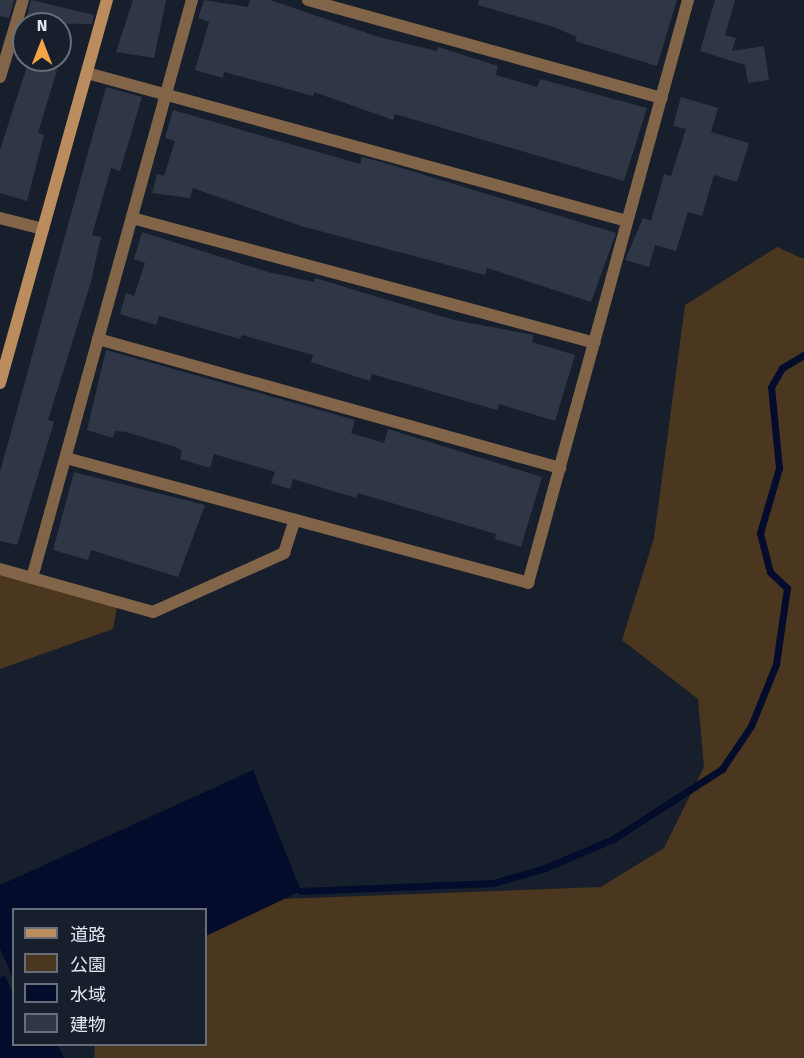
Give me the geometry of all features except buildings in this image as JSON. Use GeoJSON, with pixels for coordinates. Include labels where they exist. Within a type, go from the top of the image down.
{"type":"FeatureCollection","features":[{"type":"Feature","properties":{"kind":"street"},"geometry":{"type":"LineString","coordinates":[[0,77],[23,0]]}},
{"type":"Feature","properties":{"kind":"street"},"geometry":{"type":"LineString","coordinates":[[0,383],[107,0]]}},
{"type":"Feature","properties":{"kind":"street"},"geometry":{"type":"LineString","coordinates":[[32,578],[192,0]]}},
{"type":"Feature","properties":{"kind":"street"},"geometry":{"type":"LineString","coordinates":[[308,0],[662,98]]}},
{"type":"Feature","properties":{"kind":"street"},"geometry":{"type":"LineString","coordinates":[[66,458],[528,584],[688,0]]}},
{"type":"Feature","properties":{"kind":"street"},"geometry":{"type":"LineString","coordinates":[[87,73],[164,96],[627,221]]}},
{"type":"Feature","properties":{"kind":"street"},"geometry":{"type":"LineString","coordinates":[[0,218],[43,229]]}},
{"type":"Feature","properties":{"kind":"street"},"geometry":{"type":"LineString","coordinates":[[132,218],[594,343]]}},
{"type":"Feature","properties":{"kind":"street"},"geometry":{"type":"LineString","coordinates":[[98,339],[560,468]]}},
{"type":"Feature","properties":{"kind":"street"},"geometry":{"type":"LineString","coordinates":[[0,569],[153,612],[284,553],[295,520]]}},
{"type":"Feature","properties":{"kind":"green space"},"geometry":{"type":"Polygon","coordinates":[[[777,247],[804,259],[804,1058],[94,1058],[95,1046],[207,1046],[207,928],[280,899],[601,887],[664,848],[704,767],[698,699],[622,640],[654,538],[685,305],[777,247]]]}},
{"type":"Feature","properties":{"kind":"green space"},"geometry":{"type":"Polygon","coordinates":[[[0,575],[117,606],[113,629],[0,669],[0,575]]]}},
{"type":"Feature","properties":{"kind":"water"},"geometry":{"type":"Polygon","coordinates":[[[253,770],[301,891],[207,936],[207,908],[12,908],[12,976],[0,949],[0,885],[253,770]]]}},
{"type":"Feature","properties":{"kind":"water"},"geometry":{"type":"Polygon","coordinates":[[[5,975],[12,991],[12,1046],[58,1046],[64,1058],[0,1058],[0,978],[5,975]]]}},
{"type":"Feature","properties":{"kind":"waterway"},"geometry":{"type":"LineString","coordinates":[[301,891],[493,883],[545,868],[613,839],[722,769],[751,726],[776,664],[787,588],[770,572],[760,533],[779,468],[771,387],[782,368],[804,355]]}}]}
